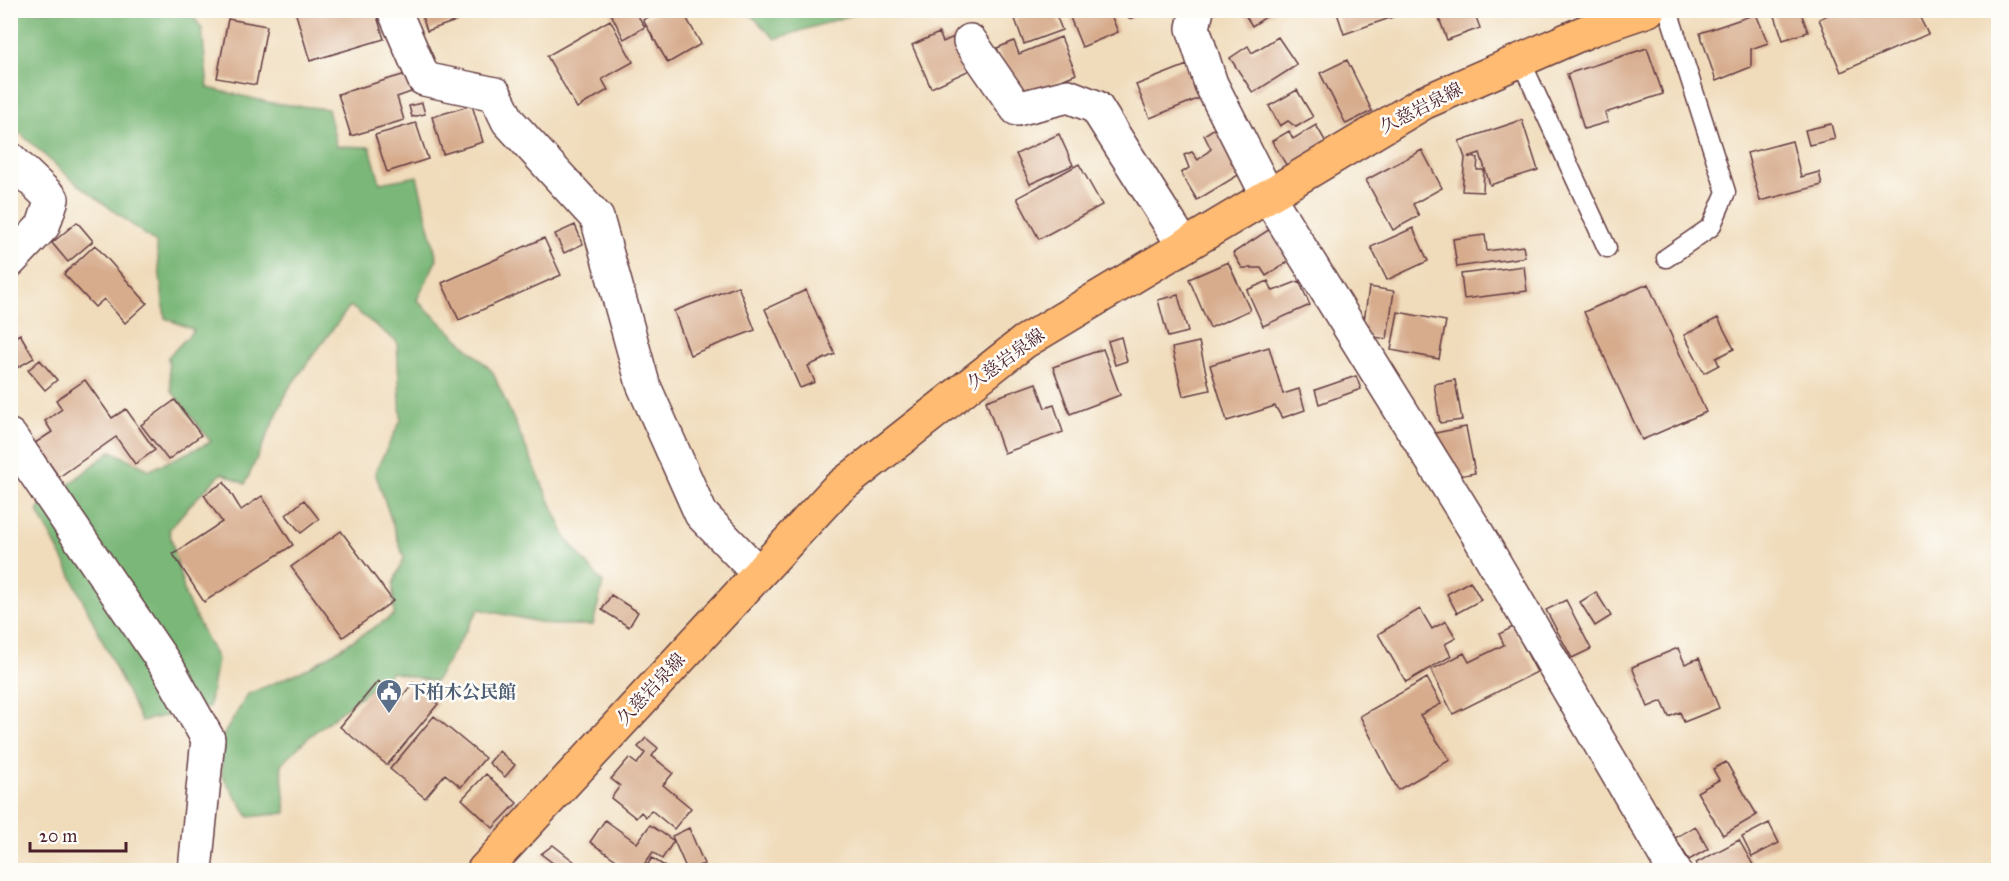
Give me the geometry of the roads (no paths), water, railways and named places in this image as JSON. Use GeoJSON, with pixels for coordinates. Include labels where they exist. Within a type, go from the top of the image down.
{"type":"FeatureCollection","features":[{"type":"Feature","properties":{"kind":"main road","name":"久慈岩泉線"},"geometry":{"type":"LineString","coordinates":[[484,870],[836,490],[1024,342],[1423,103],[1592,29],[1648,10]]}},
{"type":"Feature","properties":{"kind":"street"},"geometry":{"type":"LineString","coordinates":[[394,10],[424,79],[495,94],[508,121],[597,218],[643,384],[701,514],[759,573]]}},
{"type":"Feature","properties":{"kind":"street"},"geometry":{"type":"LineString","coordinates":[[1197,10],[1193,28],[1211,84],[1268,196],[1477,533],[1674,870]]}},
{"type":"Feature","properties":{"kind":"street"},"geometry":{"type":"LineString","coordinates":[[970,40],[1017,109],[1068,96],[1096,107],[1184,246]]}},
{"type":"Feature","properties":{"kind":"street"},"geometry":{"type":"LineString","coordinates":[[10,159],[52,199],[43,226],[10,261]]}},
{"type":"Feature","properties":{"kind":"street"},"geometry":{"type":"LineString","coordinates":[[10,436],[169,670],[208,739],[195,870]]}},
{"type":"Feature","properties":{"kind":"lane"},"geometry":{"type":"LineString","coordinates":[[1666,258],[1711,227],[1726,192],[1668,10]]}},
{"type":"Feature","properties":{"kind":"lane"},"geometry":{"type":"LineString","coordinates":[[1521,61],[1607,248]]}},
{"type":"Feature","properties":{"kind":"place","name":"下柏木公民館"},"geometry":{"type":"Point","coordinates":[389,715]}}]}
